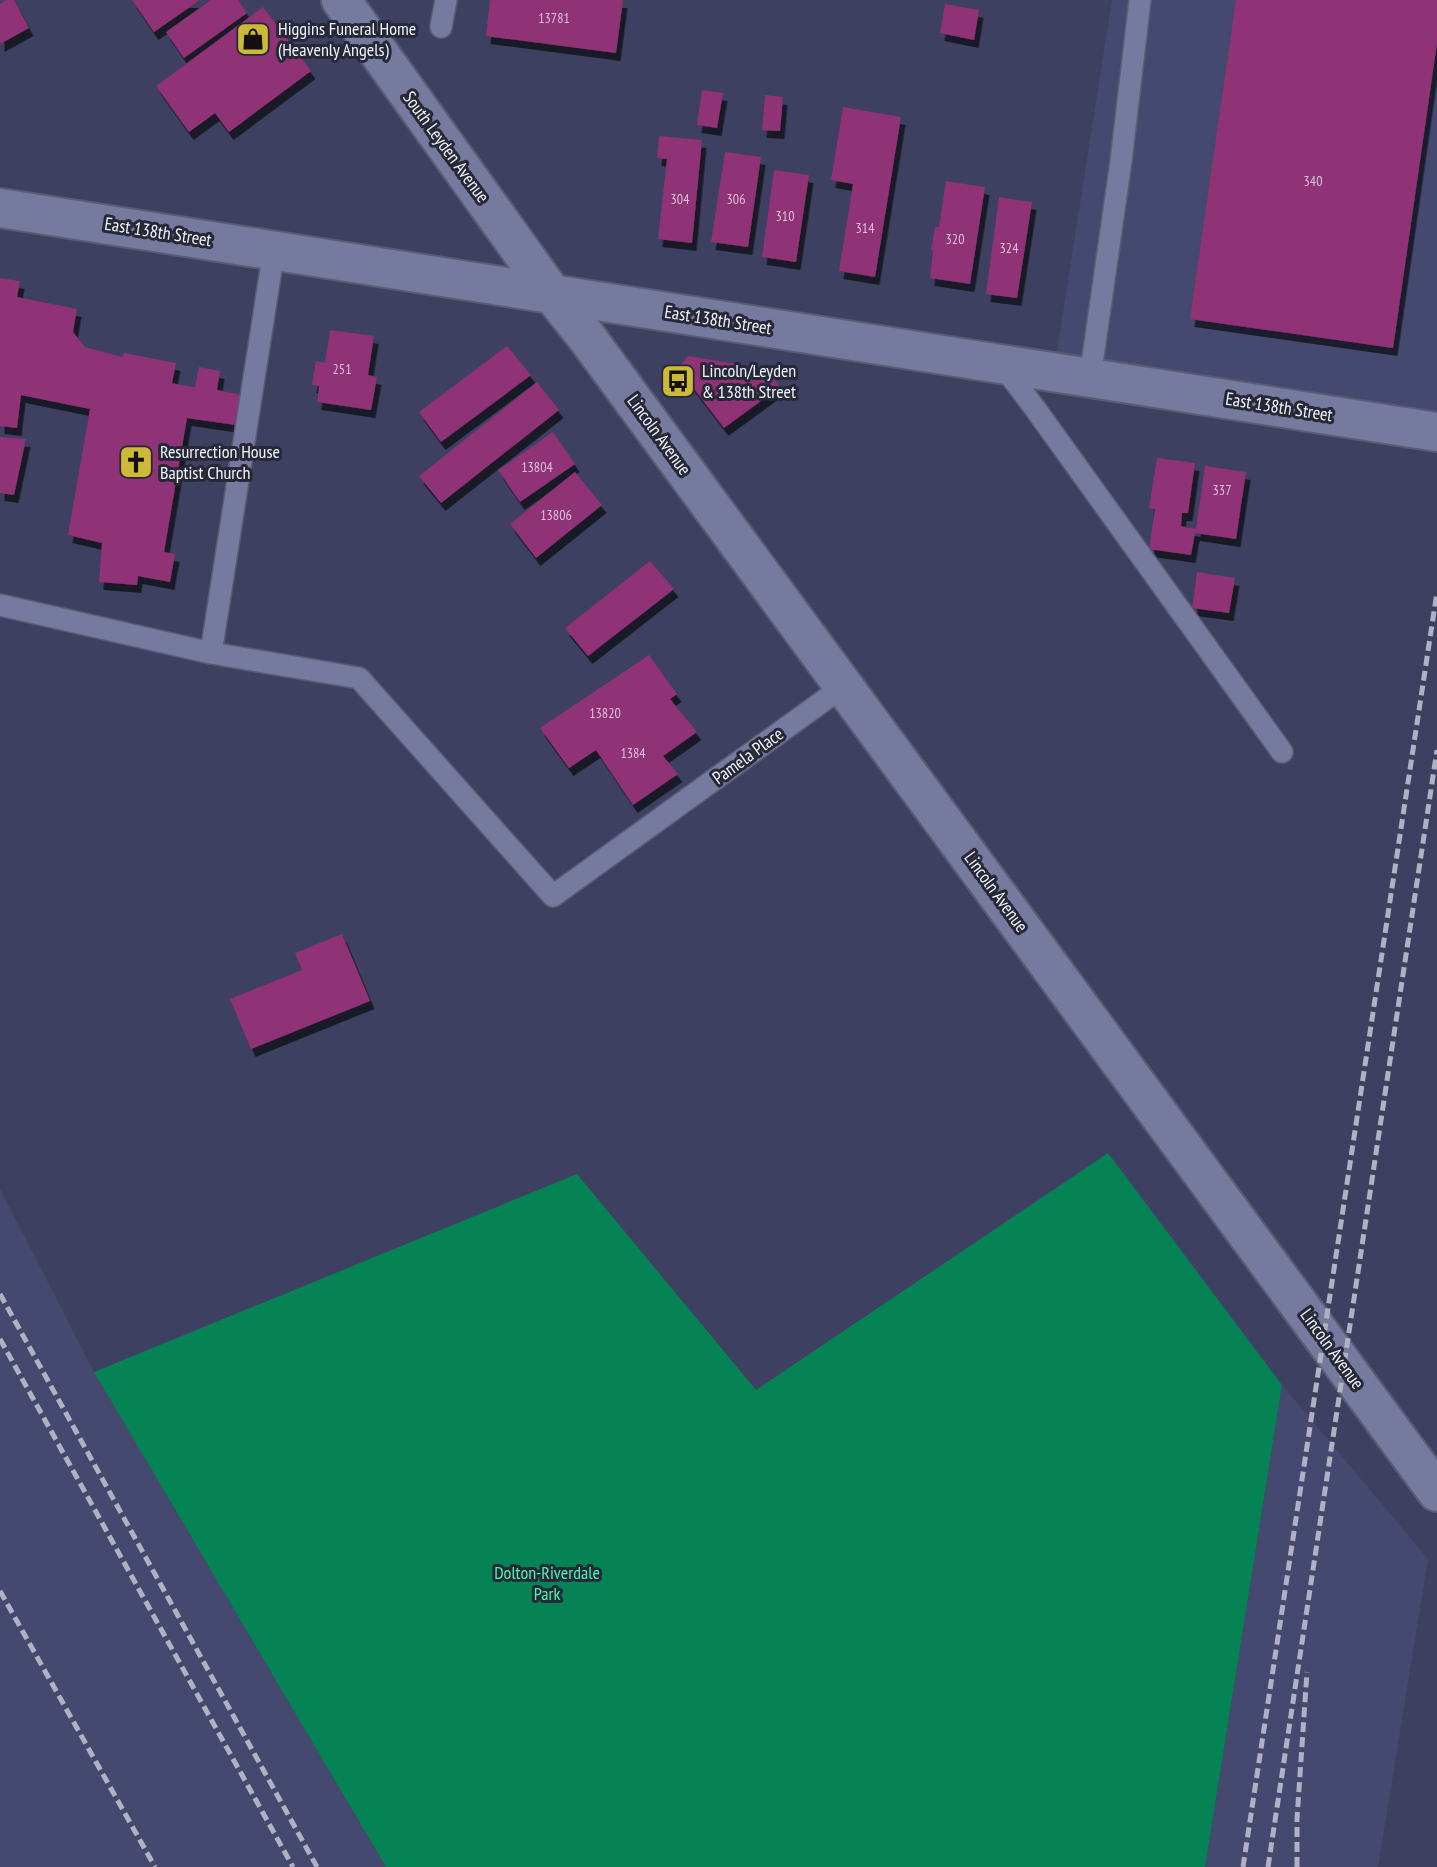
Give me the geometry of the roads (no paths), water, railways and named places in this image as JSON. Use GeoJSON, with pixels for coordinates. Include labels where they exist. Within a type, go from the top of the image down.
{"type":"FeatureCollection","features":[{"type":"Feature","properties":{"kind":"street","name":"South Leyden Avenue"},"geometry":{"type":"LineString","coordinates":[[341,0],[552,294]]}},
{"type":"Feature","properties":{"kind":"street","name":"East 138th Street"},"geometry":{"type":"LineString","coordinates":[[0,208],[1437,432]]}},
{"type":"Feature","properties":{"kind":"street","name":"Lincoln Avenue"},"geometry":{"type":"LineString","coordinates":[[552,294],[594,346],[1437,1492]]}},
{"type":"Feature","properties":{"kind":"lane"},"geometry":{"type":"LineString","coordinates":[[441,27],[446,0]]}},
{"type":"Feature","properties":{"kind":"lane"},"geometry":{"type":"LineString","coordinates":[[1090,378],[1121,161],[1140,0]]}},
{"type":"Feature","properties":{"kind":"lane"},"geometry":{"type":"LineString","coordinates":[[0,605],[211,653],[274,250]]}},
{"type":"Feature","properties":{"kind":"lane"},"geometry":{"type":"LineString","coordinates":[[1001,364],[1282,752]]}},
{"type":"Feature","properties":{"kind":"lane","name":"Pamela Place"},"geometry":{"type":"LineString","coordinates":[[211,653],[359,678],[553,896],[844,686]]}},
{"type":"Feature","properties":{"kind":"railway"},"geometry":{"type":"LineString","coordinates":[[1243,1867],[1437,592]]}},
{"type":"Feature","properties":{"kind":"railway"},"geometry":{"type":"LineString","coordinates":[[1268,1867],[1437,750]]}},
{"type":"Feature","properties":{"kind":"railway"},"geometry":{"type":"LineString","coordinates":[[0,1294],[317,1867]]}},
{"type":"Feature","properties":{"kind":"railway"},"geometry":{"type":"LineString","coordinates":[[0,1339],[293,1867]]}},
{"type":"Feature","properties":{"kind":"railway"},"geometry":{"type":"LineString","coordinates":[[0,1591],[155,1867]]}},
{"type":"Feature","properties":{"kind":"railway"},"geometry":{"type":"LineString","coordinates":[[1297,1867],[1297,1819],[1307,1672]]}},
{"type":"Feature","properties":{"kind":"place","name":"Higgins Funeral Home (Heavenly Angels)"},"geometry":{"type":"Point","coordinates":[253,39]}},
{"type":"Feature","properties":{"kind":"place","name":"Lincoln/Leyden & 138th Street"},"geometry":{"type":"Point","coordinates":[678,381]}},
{"type":"Feature","properties":{"kind":"place","name":"Resurrection House Baptist Church"},"geometry":{"type":"Point","coordinates":[136,462]}},
{"type":"Feature","properties":{"kind":"park label","name":"Dolton-Riverdale Park"},"geometry":{"type":"Point","coordinates":[547,1583]}}]}
